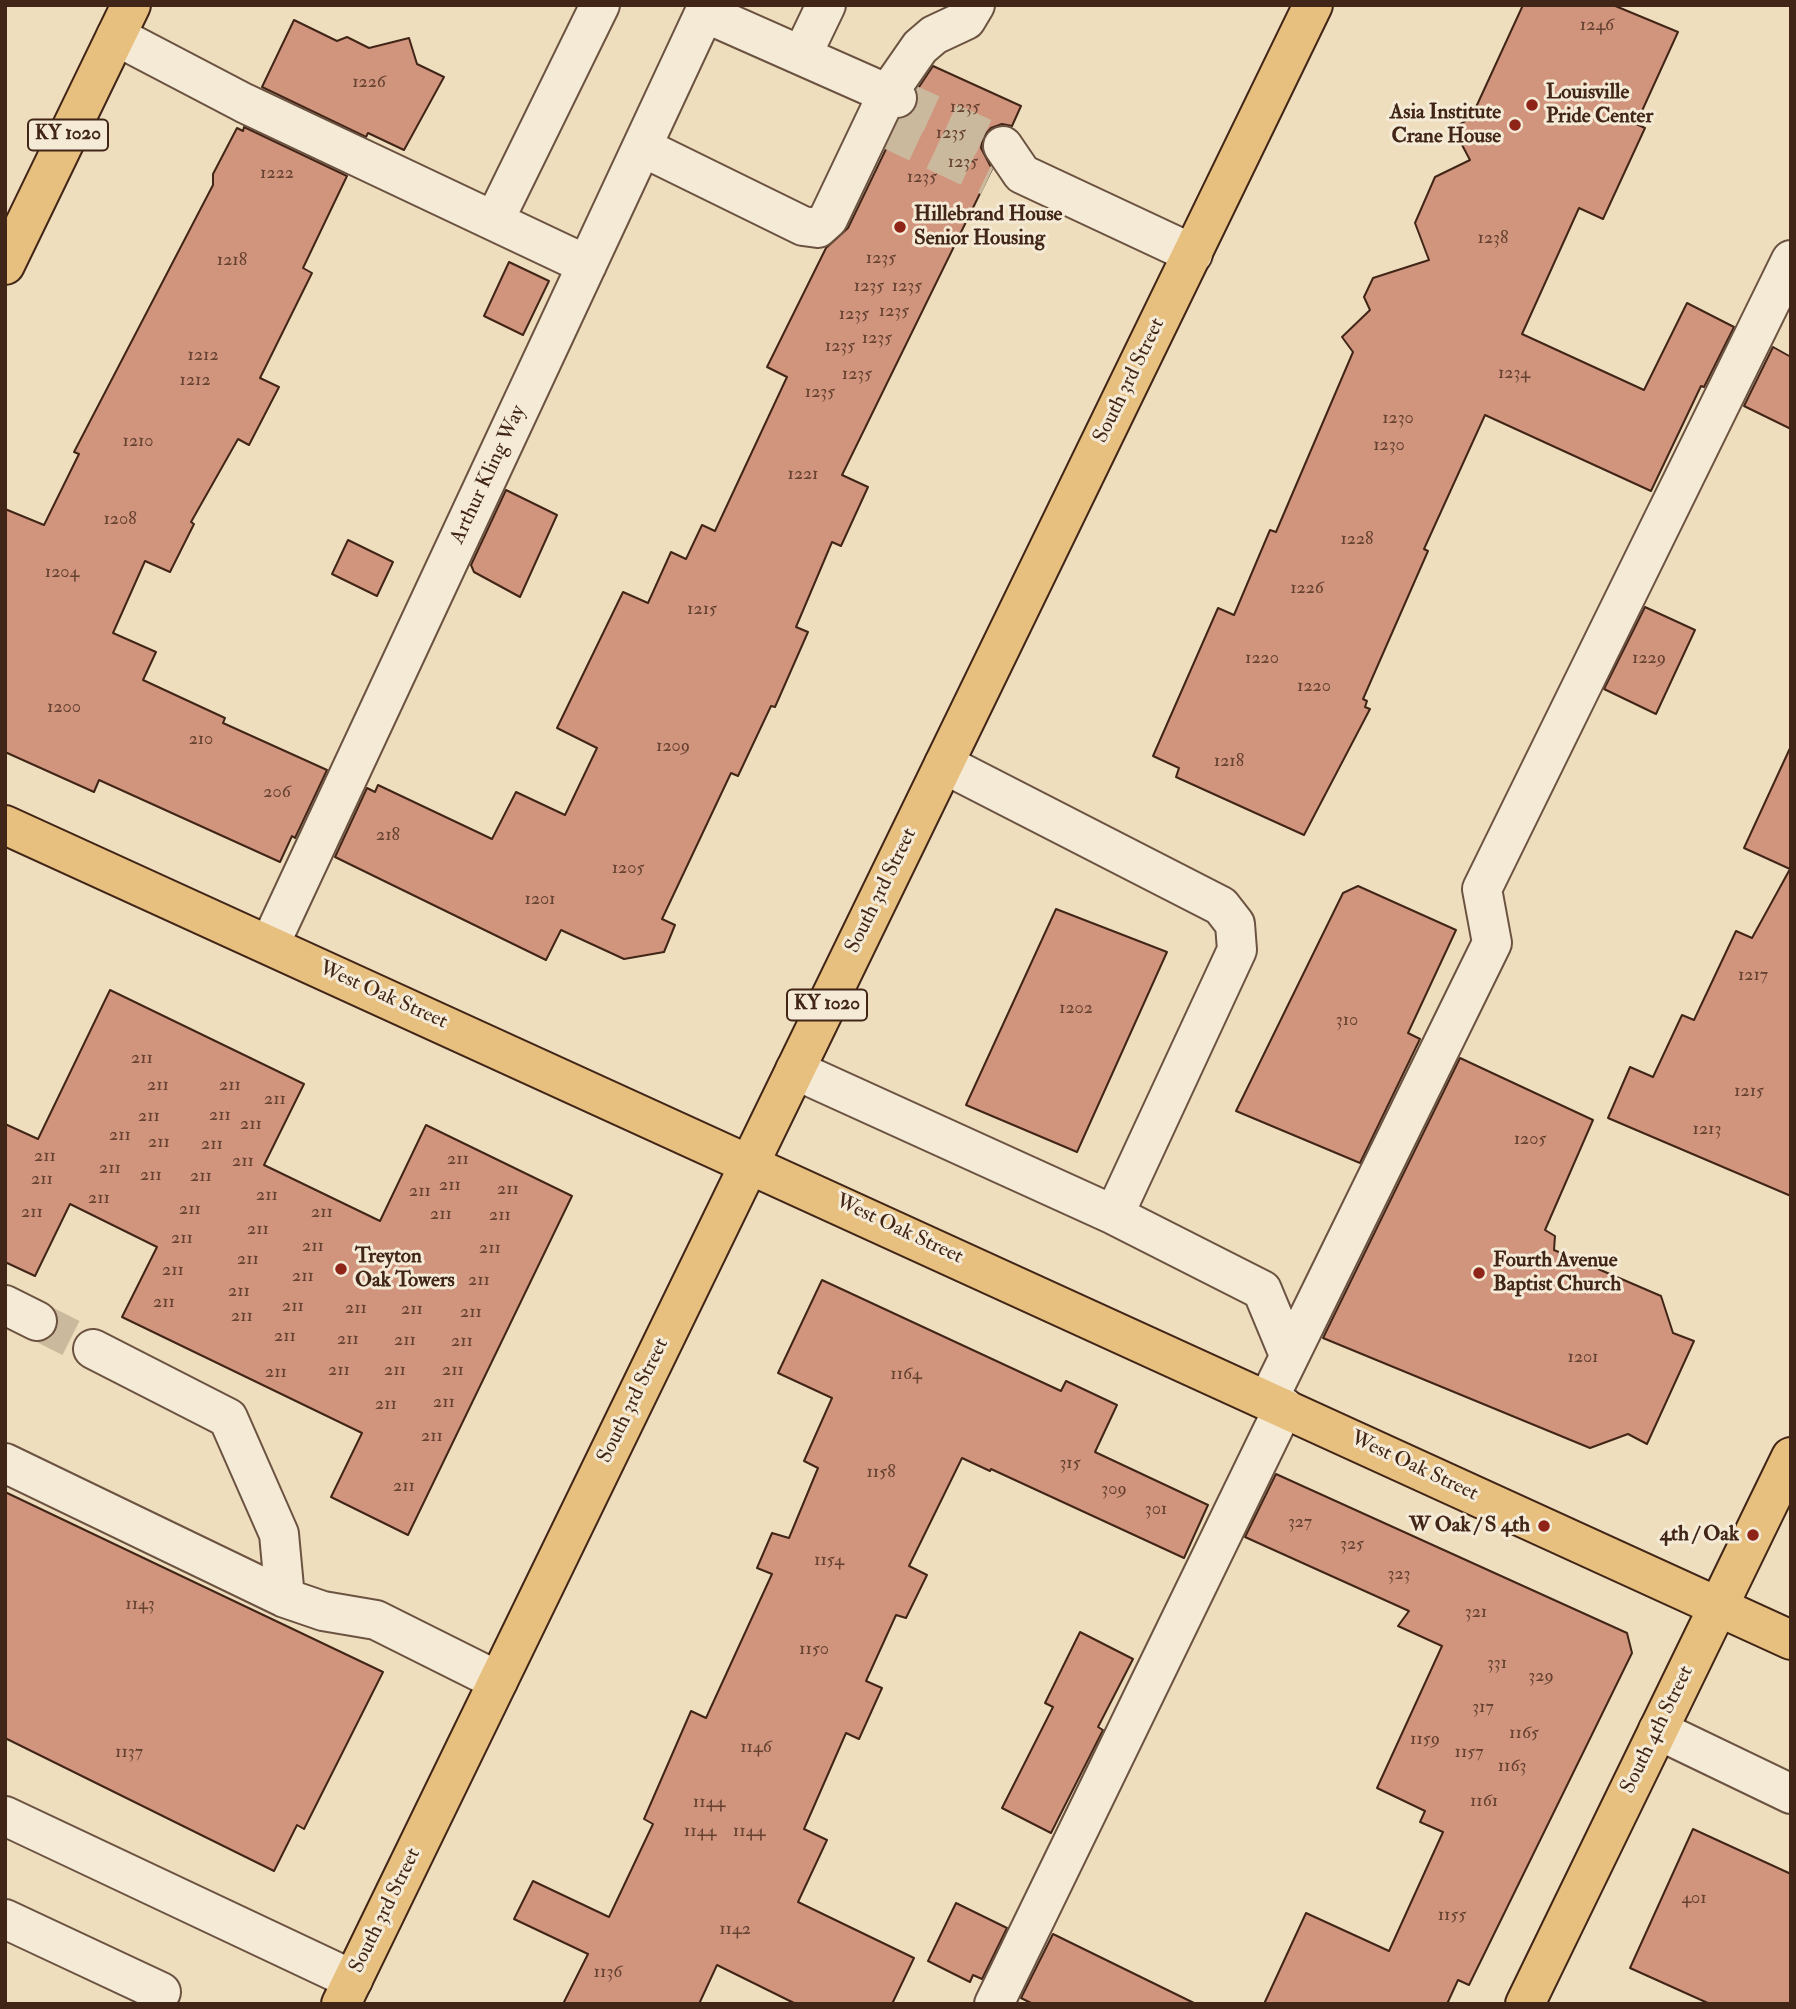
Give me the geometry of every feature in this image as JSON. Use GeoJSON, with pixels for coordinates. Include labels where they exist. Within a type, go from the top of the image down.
{"type":"FeatureCollection","features":[{"type":"Feature","properties":{"kind":"main road","name":"South 3rd Street"},"geometry":{"type":"LineString","coordinates":[[347,1992],[1314,5]]}},
{"type":"Feature","properties":{"kind":"main road","name":"KY 1020"},"geometry":{"type":"LineString","coordinates":[[5,265],[124,21]]}},
{"type":"Feature","properties":{"kind":"main road","name":"West Oak Street"},"geometry":{"type":"LineString","coordinates":[[5,825],[751,1163],[1791,1640]]}},
{"type":"Feature","properties":{"kind":"main road","name":"South 4th Street"},"geometry":{"type":"LineString","coordinates":[[1525,2004],[1791,1457]]}},
{"type":"Feature","properties":{"kind":"street"},"geometry":{"type":"LineString","coordinates":[[494,221],[600,5]]}},
{"type":"Feature","properties":{"kind":"street"},"geometry":{"type":"LineString","coordinates":[[802,55],[826,5]]}},
{"type":"Feature","properties":{"kind":"street"},"geometry":{"type":"LineString","coordinates":[[642,148],[803,226],[818,228],[828,219],[920,47],[934,35],[966,20],[975,5]]}},
{"type":"Feature","properties":{"kind":"street"},"geometry":{"type":"LineString","coordinates":[[706,9],[802,55],[885,110]]}},
{"type":"Feature","properties":{"kind":"street","name":"Arthur Kling Way"},"geometry":{"type":"LineString","coordinates":[[270,944],[706,9]]}},
{"type":"Feature","properties":{"kind":"street"},"geometry":{"type":"LineString","coordinates":[[124,21],[244,103],[587,265]]}},
{"type":"Feature","properties":{"kind":"street"},"geometry":{"type":"LineString","coordinates":[[1004,166],[1192,254]]}},
{"type":"Feature","properties":{"kind":"street"},"geometry":{"type":"LineString","coordinates":[[994,2004],[1276,1404],[1289,1355],[1492,943],[1482,890],[1791,260]]}},
{"type":"Feature","properties":{"kind":"street"},"geometry":{"type":"LineString","coordinates":[[944,764],[1221,906],[1235,924],[1237,950],[1114,1215]]}},
{"type":"Feature","properties":{"kind":"street"},"geometry":{"type":"LineString","coordinates":[[795,1070],[1114,1215],[1262,1290],[1289,1355]]}},
{"type":"Feature","properties":{"kind":"street"},"geometry":{"type":"LineString","coordinates":[[93,1349],[228,1418],[279,1534],[285,1598]]}},
{"type":"Feature","properties":{"kind":"street"},"geometry":{"type":"LineString","coordinates":[[5,1462],[285,1598],[323,1611],[376,1620],[498,1681]]}},
{"type":"Feature","properties":{"kind":"street"},"geometry":{"type":"LineString","coordinates":[[1658,1730],[1791,1794]]}},
{"type":"Feature","properties":{"kind":"street"},"geometry":{"type":"LineString","coordinates":[[5,1816],[347,1992]]}},
{"type":"Feature","properties":{"kind":"street"},"geometry":{"type":"LineString","coordinates":[[5,1919],[161,1992]]}},
{"type":"Feature","properties":{"kind":"building"},"geometry":{"type":"Polygon","coordinates":[[[1523,5],[1613,5],[1678,32],[1636,124],[1645,128],[1603,219],[1579,208],[1522,334],[1644,390],[1687,303],[1734,327],[1704,387],[1701,386],[1651,491],[1485,415],[1424,549],[1428,551],[1363,699],[1367,701],[1365,707],[1370,709],[1304,835],[1176,777],[1179,768],[1153,756],[1218,608],[1234,615],[1270,530],[1276,532],[1353,352],[1342,337],[1370,310],[1364,297],[1373,278],[1429,260],[1415,223],[1435,177],[1470,160],[1453,128],[1471,118],[1523,5]]]}},
{"type":"Feature","properties":{"kind":"building"},"geometry":{"type":"Polygon","coordinates":[[[294,20],[337,41],[347,37],[369,48],[409,38],[417,64],[444,77],[404,150],[368,133],[366,137],[262,87],[294,20]]]}},
{"type":"Feature","properties":{"kind":"building"},"geometry":{"type":"Polygon","coordinates":[[[933,66],[1021,106],[1012,126],[1002,124],[991,128],[983,137],[981,148],[992,169],[842,475],[868,487],[841,546],[832,542],[796,627],[808,632],[775,707],[771,706],[738,776],[731,773],[662,919],[675,925],[664,952],[624,959],[561,930],[546,960],[335,857],[367,788],[375,792],[378,785],[492,839],[516,792],[565,815],[597,748],[557,728],[623,592],[648,603],[671,552],[686,559],[702,525],[715,531],[787,377],[767,367],[826,248],[848,228],[900,120],[909,116],[917,107],[917,90],[933,66]]]}},
{"type":"Feature","properties":{"kind":"building"},"geometry":{"type":"Polygon","coordinates":[[[244,127],[347,176],[303,268],[312,273],[260,378],[279,387],[249,445],[238,439],[191,522],[194,524],[170,572],[145,561],[113,633],[156,652],[143,680],[225,718],[223,723],[327,770],[295,838],[292,836],[280,862],[99,780],[94,792],[5,752],[5,509],[44,525],[79,454],[74,452],[213,185],[213,174],[237,128],[243,131],[244,127]]]}},
{"type":"Feature","properties":{"kind":"building"},"geometry":{"type":"Polygon","coordinates":[[[509,262],[549,281],[523,335],[484,316],[509,262]]]}},
{"type":"Feature","properties":{"kind":"building"},"geometry":{"type":"Polygon","coordinates":[[[1773,347],[1791,357],[1791,429],[1744,406],[1773,347]]]}},
{"type":"Feature","properties":{"kind":"building"},"geometry":{"type":"Polygon","coordinates":[[[506,490],[557,515],[520,597],[474,572],[471,565],[506,490]]]}},
{"type":"Feature","properties":{"kind":"building"},"geometry":{"type":"Polygon","coordinates":[[[348,540],[393,562],[377,596],[332,574],[348,540]]]}},
{"type":"Feature","properties":{"kind":"building"},"geometry":{"type":"Polygon","coordinates":[[[1645,607],[1695,630],[1656,714],[1604,689],[1645,607]]]}},
{"type":"Feature","properties":{"kind":"building"},"geometry":{"type":"Polygon","coordinates":[[[1791,746],[1791,1196],[1608,1118],[1630,1067],[1653,1077],[1682,1015],[1694,1020],[1736,931],[1752,938],[1790,869],[1744,848],[1791,746]]]}},
{"type":"Feature","properties":{"kind":"building"},"geometry":{"type":"Polygon","coordinates":[[[1358,886],[1456,930],[1408,1033],[1420,1039],[1360,1163],[1236,1111],[1343,893],[1358,886]]]}},
{"type":"Feature","properties":{"kind":"building"},"geometry":{"type":"Polygon","coordinates":[[[1056,909],[1167,952],[1077,1152],[966,1105],[1056,909]]]}},
{"type":"Feature","properties":{"kind":"building","name":"Treyton Oak Towers"},"geometry":{"type":"Polygon","coordinates":[[[110,990],[304,1084],[264,1165],[380,1221],[426,1125],[572,1196],[408,1535],[331,1497],[362,1433],[122,1317],[157,1247],[70,1204],[35,1276],[5,1262],[5,1124],[38,1139],[110,990]]]}},
{"type":"Feature","properties":{"kind":"building","name":"Fourth Avenue Baptist Church"},"geometry":{"type":"Polygon","coordinates":[[[1460,1058],[1593,1120],[1545,1230],[1555,1236],[1554,1250],[1661,1296],[1673,1333],[1694,1341],[1647,1444],[1628,1434],[1590,1448],[1323,1338],[1460,1058]]]}},
{"type":"Feature","properties":{"kind":"building"},"geometry":{"type":"Polygon","coordinates":[[[822,1280],[1061,1391],[1066,1381],[1117,1405],[1095,1452],[1208,1505],[1184,1558],[962,1458],[909,1566],[927,1575],[906,1618],[896,1615],[866,1681],[882,1688],[859,1739],[846,1733],[804,1829],[827,1840],[798,1902],[914,1958],[892,2004],[796,2004],[717,1965],[699,2004],[563,2004],[588,1954],[514,1919],[533,1881],[609,1917],[653,1824],[644,1819],[691,1711],[706,1718],[772,1574],[757,1568],[772,1533],[789,1538],[818,1468],[804,1461],[832,1398],[778,1373],[822,1280]]]}},
{"type":"Feature","properties":{"kind":"building"},"geometry":{"type":"Polygon","coordinates":[[[1276,1474],[1627,1633],[1632,1653],[1469,1985],[1458,1980],[1447,2004],[1264,2004],[1306,1913],[1389,1951],[1443,1832],[1420,1822],[1425,1811],[1377,1788],[1442,1646],[1398,1626],[1409,1611],[1245,1537],[1276,1474]]]}},
{"type":"Feature","properties":{"kind":"building"},"geometry":{"type":"Polygon","coordinates":[[[5,1492],[383,1672],[304,1829],[297,1825],[274,1871],[5,1738],[5,1492]]]}},
{"type":"Feature","properties":{"kind":"building"},"geometry":{"type":"Polygon","coordinates":[[[1080,1632],[1133,1659],[1098,1727],[1103,1730],[1051,1833],[1002,1808],[1053,1707],[1045,1703],[1080,1632]]]}},
{"type":"Feature","properties":{"kind":"building"},"geometry":{"type":"Polygon","coordinates":[[[1693,1829],[1791,1874],[1791,2004],[1710,2004],[1630,1968],[1693,1829]]]}},
{"type":"Feature","properties":{"kind":"building"},"geometry":{"type":"Polygon","coordinates":[[[956,1903],[1007,1928],[982,1979],[973,1975],[970,1982],[928,1961],[956,1903]]]}},
{"type":"Feature","properties":{"kind":"building"},"geometry":{"type":"Polygon","coordinates":[[[1053,1934],[1196,2004],[1033,2004],[1021,1998],[1053,1934]]]}},
{"type":"Feature","properties":{"kind":"tunnel"},"geometry":{"type":"LineString","coordinates":[[897,98],[1003,146]]}},
{"type":"Feature","properties":{"kind":"tunnel"},"geometry":{"type":"LineString","coordinates":[[883,127],[989,177]]}},
{"type":"Feature","properties":{"kind":"tunnel"},"geometry":{"type":"LineString","coordinates":[[37,1321],[93,1349]]}},
{"type":"Feature","properties":{"kind":"place","name":"Louisville Pride Center"},"geometry":{"type":"Point","coordinates":[1532,105]}},
{"type":"Feature","properties":{"kind":"place","name":"Asia Institute Crane House"},"geometry":{"type":"Point","coordinates":[1515,125]}},
{"type":"Feature","properties":{"kind":"place","name":"Hillebrand House Senior Housing"},"geometry":{"type":"Point","coordinates":[900,227]}},
{"type":"Feature","properties":{"kind":"place","name":"Treyton Oak Towers"},"geometry":{"type":"Point","coordinates":[341,1269]}},
{"type":"Feature","properties":{"kind":"place","name":"Fourth Avenue Baptist Church"},"geometry":{"type":"Point","coordinates":[1479,1273]}},
{"type":"Feature","properties":{"kind":"place","name":"W Oak / S 4th"},"geometry":{"type":"Point","coordinates":[1544,1526]}},
{"type":"Feature","properties":{"kind":"place","name":"4th / Oak"},"geometry":{"type":"Point","coordinates":[1753,1535]}}]}
